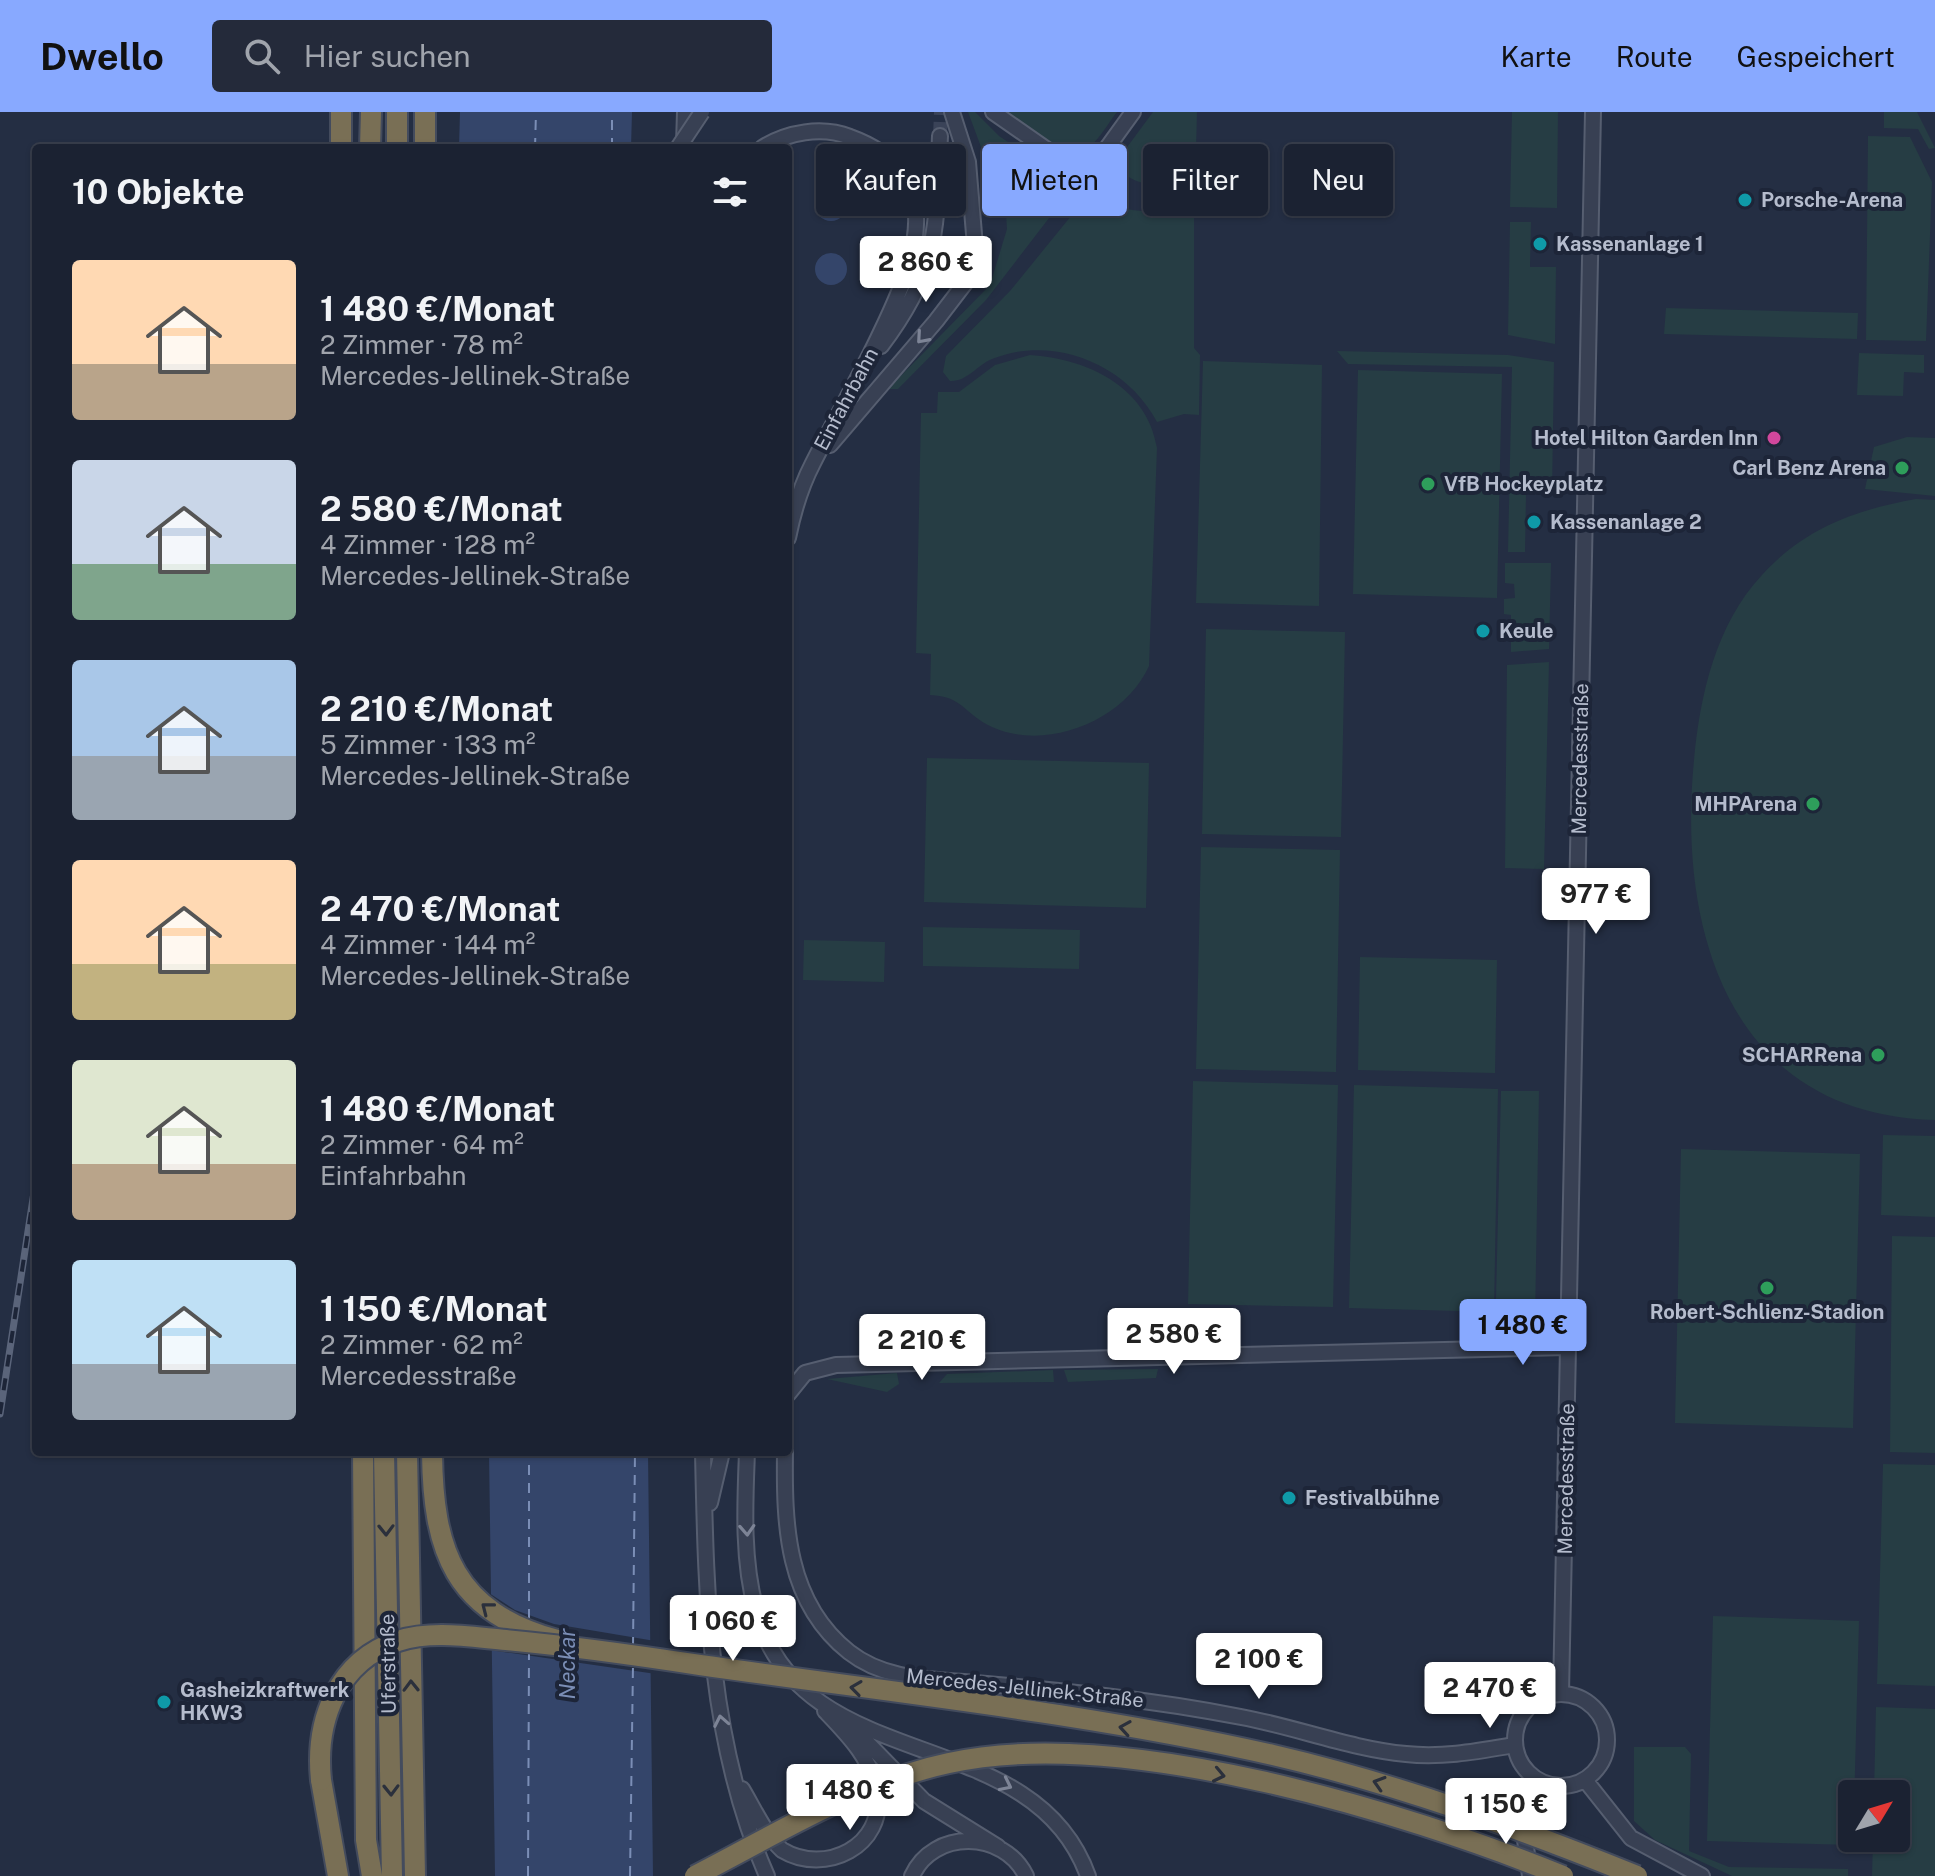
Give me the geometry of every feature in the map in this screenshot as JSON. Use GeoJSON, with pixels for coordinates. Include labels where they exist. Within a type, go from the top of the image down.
{"type":"FeatureCollection","features":[{"type":"Feature","properties":{"kind":"highway"},"geometry":{"type":"LineString","coordinates":[[341,112],[341,144]]}},
{"type":"Feature","properties":{"kind":"highway"},"geometry":{"type":"LineString","coordinates":[[370,144],[371,112]]}},
{"type":"Feature","properties":{"kind":"highway"},"geometry":{"type":"LineString","coordinates":[[397,112],[397,144]]}},
{"type":"Feature","properties":{"kind":"highway"},"geometry":{"type":"LineString","coordinates":[[425,112],[425,144]]}},
{"type":"Feature","properties":{"kind":"highway"},"geometry":{"type":"LineString","coordinates":[[363,1456],[366,1795],[372,1876]]}},
{"type":"Feature","properties":{"kind":"highway","name":"Uferstraße"},"geometry":{"type":"LineString","coordinates":[[384,1456],[392,1876]]}},
{"type":"Feature","properties":{"kind":"highway","name":"Uferstraße"},"geometry":{"type":"LineString","coordinates":[[407,1456],[415,1876]]}},
{"type":"Feature","properties":{"kind":"highway"},"geometry":{"type":"LineString","coordinates":[[432,1456],[436,1521],[445,1554],[460,1582],[478,1601],[520,1628],[584,1647]]}},
{"type":"Feature","properties":{"kind":"highway"},"geometry":{"type":"LineString","coordinates":[[338,1876],[321,1780],[320,1740],[329,1705],[346,1677],[383,1648],[417,1636],[440,1635],[584,1647],[1079,1721],[1271,1755],[1430,1798],[1637,1876]]}},
{"type":"Feature","properties":{"kind":"highway"},"geometry":{"type":"LineString","coordinates":[[695,1876],[886,1782],[951,1762],[1027,1754],[1137,1761],[1274,1786],[1404,1820],[1563,1876]]}},
{"type":"Feature","properties":{"kind":"street"},"geometry":{"type":"LineString","coordinates":[[684,144],[685,112]]}},
{"type":"Feature","properties":{"kind":"street"},"geometry":{"type":"LineString","coordinates":[[681,144],[702,112]]}},
{"type":"Feature","properties":{"kind":"street"},"geometry":{"type":"LineString","coordinates":[[811,466],[967,282],[975,246],[968,162],[952,112]]}},
{"type":"Feature","properties":{"kind":"street"},"geometry":{"type":"LineString","coordinates":[[993,112],[1086,177],[1133,112]]}},
{"type":"Feature","properties":{"kind":"street","name":"Mercedesstraße"},"geometry":{"type":"LineString","coordinates":[[1561,1693],[1593,112]]}},
{"type":"Feature","properties":{"kind":"street","name":"Einfahrbahn"},"geometry":{"type":"LineString","coordinates":[[770,144],[800,133],[843,134],[886,157],[912,195],[917,219],[913,259],[863,370],[811,466],[792,525]]}},
{"type":"Feature","properties":{"kind":"street"},"geometry":{"type":"LineString","coordinates":[[863,370],[905,312],[927,269],[936,218],[940,136]]}},
{"type":"Feature","properties":{"kind":"street"},"geometry":{"type":"LineString","coordinates":[[792,1389],[805,1373],[836,1365],[1568,1347]]}},
{"type":"Feature","properties":{"kind":"street"},"geometry":{"type":"LineString","coordinates":[[703,1456],[716,1695],[745,1819],[767,1876]]}},
{"type":"Feature","properties":{"kind":"street"},"geometry":{"type":"LineString","coordinates":[[705,1527],[721,1456]]}},
{"type":"Feature","properties":{"kind":"street"},"geometry":{"type":"LineString","coordinates":[[733,1774],[772,1839],[795,1859],[809,1864],[832,1863],[863,1847],[875,1827],[878,1814],[874,1779],[852,1741],[785,1670],[756,1611],[749,1559],[747,1456]]}},
{"type":"Feature","properties":{"kind":"street","name":"Mercedes-Jellinek-Straße"},"geometry":{"type":"LineString","coordinates":[[785,1456],[785,1533],[802,1590],[834,1638],[854,1656],[879,1670],[921,1679],[1045,1689],[1196,1708],[1403,1754],[1454,1754],[1515,1745]]}},
{"type":"Feature","properties":{"kind":"street"},"geometry":{"type":"LineString","coordinates":[[1561,1693],[1591,1704],[1605,1724],[1608,1740],[1605,1755],[1585,1780],[1565,1786],[1545,1783],[1528,1772],[1515,1745],[1518,1722],[1526,1709],[1546,1696],[1561,1693]]}},
{"type":"Feature","properties":{"kind":"street"},"geometry":{"type":"LineString","coordinates":[[811,1696],[873,1745],[924,1801],[1012,1857],[1026,1876]]}},
{"type":"Feature","properties":{"kind":"street"},"geometry":{"type":"LineString","coordinates":[[830,1709],[868,1729],[997,1780],[1037,1802],[1068,1834],[1088,1876]]}},
{"type":"Feature","properties":{"kind":"street"},"geometry":{"type":"LineString","coordinates":[[1585,1780],[1631,1838],[1702,1876]]}},
{"type":"Feature","properties":{"kind":"street"},"geometry":{"type":"LineString","coordinates":[[1530,1876],[1525,1840],[1545,1783]]}},
{"type":"Feature","properties":{"kind":"street"},"geometry":{"type":"LineString","coordinates":[[912,1876],[924,1858],[950,1843],[982,1842],[998,1847]]}},
{"type":"Feature","properties":{"kind":"shaded area"},"geometry":{"type":"Polygon","coordinates":[[[968,112],[975,112],[1011,144],[982,144],[982,150],[968,112]]]}},
{"type":"Feature","properties":{"kind":"shaded area"},"geometry":{"type":"Polygon","coordinates":[[[1007,112],[1117,112],[1092,144],[1052,144],[1007,112]]]}},
{"type":"Feature","properties":{"kind":"shaded area"},"geometry":{"type":"Polygon","coordinates":[[[1153,112],[1197,112],[1196,144],[1143,144],[1143,183],[1127,175],[1127,147],[1153,112]]]}},
{"type":"Feature","properties":{"kind":"shaded area"},"geometry":{"type":"Polygon","coordinates":[[[1512,112],[1558,112],[1557,208],[1510,207],[1512,112]]]}},
{"type":"Feature","properties":{"kind":"shaded area"},"geometry":{"type":"Polygon","coordinates":[[[1884,112],[1917,112],[1935,148],[1929,149],[1918,129],[1884,128],[1884,112]]]}},
{"type":"Feature","properties":{"kind":"shaded area"},"geometry":{"type":"Polygon","coordinates":[[[1868,136],[1910,137],[1932,182],[1926,341],[1866,340],[1868,136]]]}},
{"type":"Feature","properties":{"kind":"shaded area"},"geometry":{"type":"Polygon","coordinates":[[[1127,209],[1143,211],[1143,216],[1194,216],[1194,348],[1200,355],[1199,415],[1184,414],[1157,422],[1144,402],[1108,370],[1086,359],[1063,353],[1039,350],[1015,352],[992,359],[967,376],[950,381],[943,372],[946,356],[1010,291],[1071,216],[1127,216],[1127,209]]]}},
{"type":"Feature","properties":{"kind":"shaded area"},"geometry":{"type":"Polygon","coordinates":[[[1006,216],[1051,216],[986,300],[898,389],[888,389],[990,285],[1007,229],[1006,216]]]}},
{"type":"Feature","properties":{"kind":"shaded area"},"geometry":{"type":"Polygon","coordinates":[[[1510,222],[1531,222],[1530,267],[1556,267],[1555,344],[1508,335],[1510,222]]]}},
{"type":"Feature","properties":{"kind":"shaded area"},"geometry":{"type":"Polygon","coordinates":[[[1666,308],[1858,313],[1857,339],[1664,334],[1666,308]]]}},
{"type":"Feature","properties":{"kind":"shaded area"},"geometry":{"type":"Polygon","coordinates":[[[1337,351],[1508,355],[1554,362],[1552,494],[1526,494],[1525,552],[1508,552],[1512,367],[1348,364],[1337,351]]]}},
{"type":"Feature","properties":{"kind":"shaded area"},"geometry":{"type":"Polygon","coordinates":[[[1859,353],[1924,355],[1924,373],[1904,372],[1903,396],[1857,395],[1859,353]]]}},
{"type":"Feature","properties":{"kind":"shaded area"},"geometry":{"type":"Polygon","coordinates":[[[1030,355],[1072,362],[1111,380],[1141,408],[1151,426],[1157,448],[1149,666],[1138,685],[1103,716],[1060,733],[1036,736],[1014,734],[992,727],[957,702],[930,695],[931,654],[916,653],[921,413],[937,413],[938,392],[959,392],[995,365],[1030,355]]]}},
{"type":"Feature","properties":{"kind":"shaded area"},"geometry":{"type":"Polygon","coordinates":[[[1203,361],[1322,365],[1319,606],[1196,603],[1203,361]]]}},
{"type":"Feature","properties":{"kind":"shaded area","name":"VfB Hockeyplatz"},"geometry":{"type":"Polygon","coordinates":[[[1358,370],[1502,374],[1497,598],[1353,594],[1358,370]]]}},
{"type":"Feature","properties":{"kind":"shaded area","name":"Carl Benz Arena"},"geometry":{"type":"Polygon","coordinates":[[[1907,437],[1935,438],[1935,496],[1865,489],[1874,447],[1907,437]]]}},
{"type":"Feature","properties":{"kind":"shaded area","name":"MHPArena"},"geometry":{"type":"Polygon","coordinates":[[[1916,499],[1935,500],[1935,1120],[1865,1110],[1809,1086],[1765,1050],[1732,1003],[1709,949],[1696,889],[1691,825],[1694,760],[1706,686],[1722,638],[1746,594],[1778,559],[1814,533],[1852,515],[1916,499]]]}},
{"type":"Feature","properties":{"kind":"shaded area"},"geometry":{"type":"Polygon","coordinates":[[[1505,563],[1551,563],[1549,649],[1511,652],[1511,615],[1504,614],[1504,599],[1515,598],[1514,584],[1505,583],[1505,563]]]}},
{"type":"Feature","properties":{"kind":"shaded area"},"geometry":{"type":"Polygon","coordinates":[[[1206,629],[1345,632],[1341,837],[1202,834],[1206,629]]]}},
{"type":"Feature","properties":{"kind":"shaded area"},"geometry":{"type":"Polygon","coordinates":[[[1549,662],[1544,869],[1505,868],[1507,665],[1549,662]]]}},
{"type":"Feature","properties":{"kind":"shaded area"},"geometry":{"type":"Polygon","coordinates":[[[927,758],[1149,763],[1146,908],[924,902],[927,758]]]}},
{"type":"Feature","properties":{"kind":"shaded area"},"geometry":{"type":"Polygon","coordinates":[[[1201,847],[1340,850],[1336,1072],[1196,1069],[1201,847]]]}},
{"type":"Feature","properties":{"kind":"shaded area"},"geometry":{"type":"Polygon","coordinates":[[[923,927],[1080,930],[1079,969],[923,966],[923,927]]]}},
{"type":"Feature","properties":{"kind":"shaded area"},"geometry":{"type":"Polygon","coordinates":[[[804,940],[885,942],[884,982],[803,980],[804,940]]]}},
{"type":"Feature","properties":{"kind":"shaded area"},"geometry":{"type":"Polygon","coordinates":[[[1360,957],[1497,960],[1495,1073],[1358,1070],[1360,957]]]}},
{"type":"Feature","properties":{"kind":"shaded area"},"geometry":{"type":"Polygon","coordinates":[[[1193,1081],[1338,1085],[1333,1307],[1188,1304],[1193,1081]]]}},
{"type":"Feature","properties":{"kind":"shaded area"},"geometry":{"type":"Polygon","coordinates":[[[1354,1085],[1498,1089],[1494,1312],[1349,1308],[1354,1085]]]}},
{"type":"Feature","properties":{"kind":"shaded area"},"geometry":{"type":"Polygon","coordinates":[[[1501,1091],[1539,1091],[1535,1321],[1518,1339],[1495,1340],[1501,1091]]]}},
{"type":"Feature","properties":{"kind":"shaded area"},"geometry":{"type":"Polygon","coordinates":[[[1883,1135],[1935,1136],[1935,1217],[1881,1215],[1883,1135]]]}},
{"type":"Feature","properties":{"kind":"shaded area","name":"Robert-Schlienz-Stadion"},"geometry":{"type":"Polygon","coordinates":[[[1681,1149],[1860,1154],[1853,1428],[1675,1423],[1681,1149]]]}},
{"type":"Feature","properties":{"kind":"shaded area"},"geometry":{"type":"Polygon","coordinates":[[[1892,1236],[1935,1237],[1935,1453],[1890,1452],[1892,1236]]]}},
{"type":"Feature","properties":{"kind":"shaded area"},"geometry":{"type":"Polygon","coordinates":[[[1158,1369],[1156,1378],[1068,1382],[1064,1370],[1158,1369]]]}},
{"type":"Feature","properties":{"kind":"shaded area"},"geometry":{"type":"Polygon","coordinates":[[[1053,1370],[1054,1382],[939,1383],[947,1374],[1053,1370]]]}},
{"type":"Feature","properties":{"kind":"shaded area"},"geometry":{"type":"Polygon","coordinates":[[[897,1373],[899,1384],[887,1392],[827,1379],[897,1373]]]}},
{"type":"Feature","properties":{"kind":"shaded area"},"geometry":{"type":"Polygon","coordinates":[[[1883,1464],[1935,1465],[1935,1686],[1877,1684],[1883,1464]]]}},
{"type":"Feature","properties":{"kind":"shaded area"},"geometry":{"type":"Polygon","coordinates":[[[1713,1616],[1859,1621],[1855,1780],[1838,1780],[1838,1845],[1707,1841],[1713,1616]]]}},
{"type":"Feature","properties":{"kind":"shaded area"},"geometry":{"type":"Polygon","coordinates":[[[1876,1707],[1935,1709],[1935,1876],[1872,1876],[1873,1852],[1910,1852],[1910,1780],[1874,1780],[1876,1707]]]}},
{"type":"Feature","properties":{"kind":"shaded area"},"geometry":{"type":"Polygon","coordinates":[[[1634,1747],[1685,1747],[1691,1754],[1689,1851],[1729,1867],[1848,1869],[1848,1876],[1732,1876],[1655,1840],[1634,1821],[1634,1747]]]}},
{"type":"Feature","properties":{"kind":"water"},"geometry":{"type":"Polygon","coordinates":[[[460,112],[632,112],[631,144],[459,144],[460,112]]]}},
{"type":"Feature","properties":{"kind":"water"},"geometry":{"type":"Polygon","coordinates":[[[820,216],[842,216],[837,220],[825,220],[820,216]]]}},
{"type":"Feature","properties":{"kind":"water"},"geometry":{"type":"Polygon","coordinates":[[[831,253],[842,258],[847,269],[842,280],[831,285],[820,280],[815,269],[820,258],[831,253]]]}},
{"type":"Feature","properties":{"kind":"water","name":"Neckar"},"geometry":{"type":"Polygon","coordinates":[[[489,1456],[648,1456],[653,1876],[495,1876],[489,1456]]]}},
{"type":"Feature","properties":{"kind":"pier"},"geometry":{"type":"Polygon","coordinates":[[[489,1593],[515,1610],[554,1624],[655,1641],[656,1674],[490,1650],[489,1593]]]}},
{"type":"Feature","properties":{"kind":"pier"},"geometry":{"type":"Polygon","coordinates":[[[1549,1822],[1598,1842],[1607,1876],[1547,1876],[1539,1849],[1549,1822]]]}},
{"type":"Feature","properties":{"kind":"ferry route"},"geometry":{"type":"LineString","coordinates":[[535,144],[536,112]]}},
{"type":"Feature","properties":{"kind":"ferry route"},"geometry":{"type":"LineString","coordinates":[[612,112],[612,144]]}},
{"type":"Feature","properties":{"kind":"ferry route"},"geometry":{"type":"LineString","coordinates":[[529,1456],[529,1619]]}},
{"type":"Feature","properties":{"kind":"ferry route"},"geometry":{"type":"LineString","coordinates":[[633,1647],[635,1456]]}},
{"type":"Feature","properties":{"kind":"ferry route"},"geometry":{"type":"LineString","coordinates":[[528,1876],[529,1653]]}},
{"type":"Feature","properties":{"kind":"ferry route"},"geometry":{"type":"LineString","coordinates":[[630,1876],[633,1665]]}},
{"type":"Feature","properties":{"kind":"tunnel"},"geometry":{"type":"LineString","coordinates":[[940,136],[941,112]]}},
{"type":"Feature","properties":{"kind":"railway"},"geometry":{"type":"LineString","coordinates":[[0,1414],[32,1205]]}},
{"type":"Feature","properties":{"kind":"place","name":"Porsche-Arena"},"geometry":{"type":"Point","coordinates":[1745,200]}},
{"type":"Feature","properties":{"kind":"place","name":"Kassenanlage 1"},"geometry":{"type":"Point","coordinates":[1540,244]}},
{"type":"Feature","properties":{"kind":"place","name":"Hotel Hilton Garden Inn"},"geometry":{"type":"Point","coordinates":[1774,438]}},
{"type":"Feature","properties":{"kind":"place","name":"Carl Benz Arena"},"geometry":{"type":"Point","coordinates":[1902,468]}},
{"type":"Feature","properties":{"kind":"place","name":"VfB Hockeyplatz"},"geometry":{"type":"Point","coordinates":[1428,484]}},
{"type":"Feature","properties":{"kind":"place","name":"Kassenanlage 2"},"geometry":{"type":"Point","coordinates":[1534,522]}},
{"type":"Feature","properties":{"kind":"place","name":"Keule"},"geometry":{"type":"Point","coordinates":[1483,631]}},
{"type":"Feature","properties":{"kind":"place","name":"MHPArena"},"geometry":{"type":"Point","coordinates":[1813,804]}},
{"type":"Feature","properties":{"kind":"place","name":"SCHARRena"},"geometry":{"type":"Point","coordinates":[1878,1055]}},
{"type":"Feature","properties":{"kind":"place","name":"Robert-Schlienz-Stadion"},"geometry":{"type":"Point","coordinates":[1767,1288]}},
{"type":"Feature","properties":{"kind":"place","name":"Festivalbühne"},"geometry":{"type":"Point","coordinates":[1289,1498]}},
{"type":"Feature","properties":{"kind":"place","name":"Gasheizkraftwerk HKW3"},"geometry":{"type":"Point","coordinates":[164,1702]}}]}
